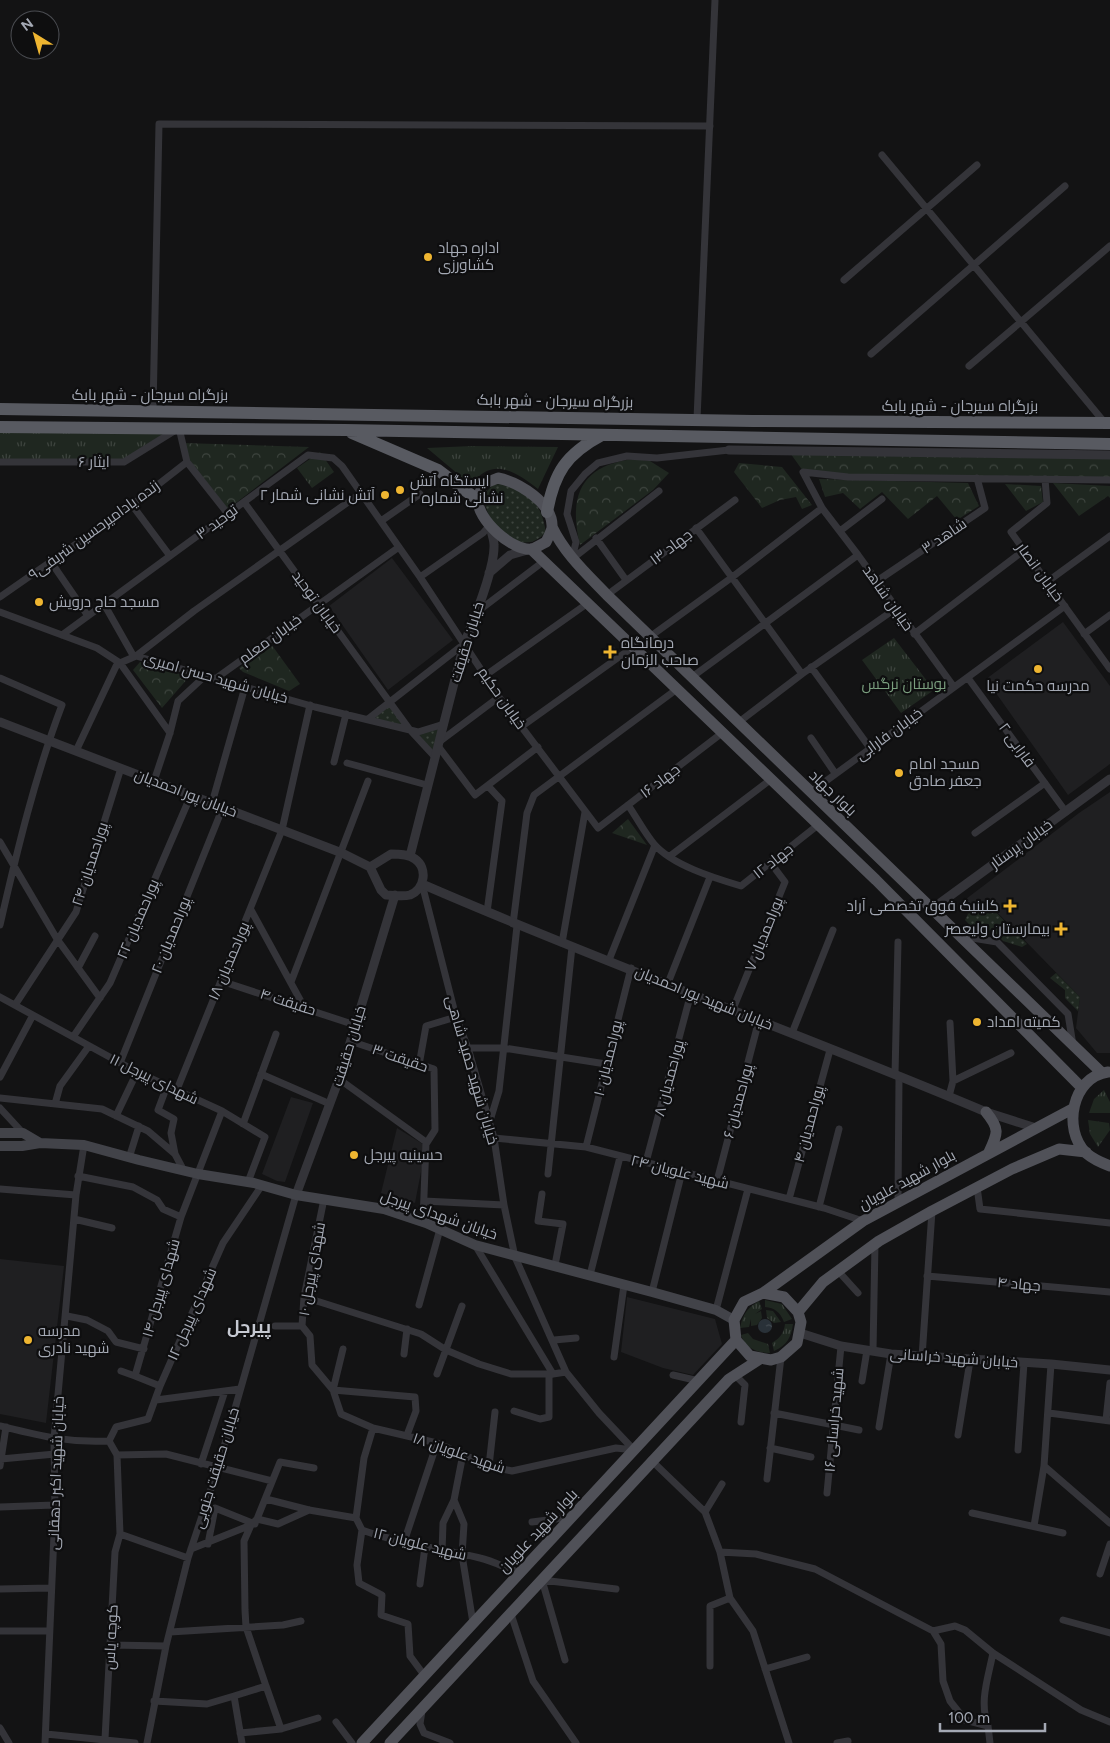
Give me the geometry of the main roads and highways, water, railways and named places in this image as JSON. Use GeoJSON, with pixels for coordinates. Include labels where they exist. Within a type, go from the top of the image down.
{"type":"FeatureCollection","features":[{"type":"Feature","properties":{"kind":"highway","name":"بزرگراه سیرجان - شهر بابک"},"geometry":{"type":"LineString","coordinates":[[0,409],[1108,423]]}},
{"type":"Feature","properties":{"kind":"highway"},"geometry":{"type":"LineString","coordinates":[[0,427],[345,430],[1110,444]]}},
{"type":"Feature","properties":{"kind":"highway"},"geometry":{"type":"LineString","coordinates":[[345,430],[438,470],[478,500]]}},
{"type":"Feature","properties":{"kind":"highway"},"geometry":{"type":"LineString","coordinates":[[547,512],[552,487],[564,464],[582,446],[604,434]]}},
{"type":"Feature","properties":{"kind":"main road"},"geometry":{"type":"LineString","coordinates":[[531,549],[546,542],[552,527],[547,512],[524,488],[513,481],[498,478],[483,484],[478,500],[482,515],[490,525],[516,546],[531,549],[544,561],[876,880],[1082,1088]]}},
{"type":"Feature","properties":{"kind":"main road","name":"بلوار جهاد"},"geometry":{"type":"LineString","coordinates":[[552,527],[560,544],[572,559],[607,595],[957,935],[1073,1045],[1106,1072]]}},
{"type":"Feature","properties":{"kind":"main road"},"geometry":{"type":"LineString","coordinates":[[876,880],[889,868]]}},
{"type":"Feature","properties":{"kind":"main road"},"geometry":{"type":"LineString","coordinates":[[1086,1152],[1076,1137],[1072,1120],[1074,1108],[1082,1088],[1106,1072]]}},
{"type":"Feature","properties":{"kind":"main road","name":"بلوار شهید علویان"},"geometry":{"type":"LineString","coordinates":[[763,1293],[862,1221],[898,1200],[1074,1108]]}},
{"type":"Feature","properties":{"kind":"main road"},"geometry":{"type":"LineString","coordinates":[[986,1112],[997,1127],[996,1137],[990,1152]]}},
{"type":"Feature","properties":{"kind":"main road"},"geometry":{"type":"LineString","coordinates":[[0,1133],[23,1133],[40,1143]]}},
{"type":"Feature","properties":{"kind":"main road","name":"خیابان شهدای پیرجل"},"geometry":{"type":"LineString","coordinates":[[0,1146],[22,1146],[40,1143],[84,1145],[184,1171],[262,1185],[296,1195],[384,1209],[423,1222],[475,1245],[515,1258],[590,1274],[716,1310],[734,1320]]}},
{"type":"Feature","properties":{"kind":"main road"},"geometry":{"type":"LineString","coordinates":[[798,1312],[823,1282],[875,1244],[932,1211],[1012,1169],[1059,1149],[1086,1152],[1110,1166]]}},
{"type":"Feature","properties":{"kind":"main road"},"geometry":{"type":"LineString","coordinates":[[390,1743],[597,1521],[651,1460],[735,1375],[760,1359],[781,1357],[793,1347],[800,1333],[798,1312],[784,1297],[763,1293],[744,1302],[734,1320],[736,1340],[742,1349],[760,1359]]}},
{"type":"Feature","properties":{"kind":"main road","name":"بلوار شهید علویان"},"geometry":{"type":"LineString","coordinates":[[362,1743],[580,1507],[700,1381],[736,1340]]}},
{"type":"Feature","properties":{"kind":"main road"},"geometry":{"type":"LineString","coordinates":[[580,1507],[597,1521]]}},
{"type":"Feature","properties":{"kind":"main road"},"geometry":{"type":"LineString","coordinates":[[464,1633],[480,1647]]}},
{"type":"Feature","properties":{"kind":"water"},"geometry":{"type":"Polygon","coordinates":[[[762,1319],[768,1319],[772,1326],[768,1333],[762,1333],[758,1329],[758,1323],[762,1319]]]}},
{"type":"Feature","properties":{"kind":"place","name":"اداره جهاد کشاورزی"},"geometry":{"type":"Point","coordinates":[428,257]}},
{"type":"Feature","properties":{"kind":"place","name":"ایستگاه آتش نشانی شماره ۲"},"geometry":{"type":"Point","coordinates":[400,490]}},
{"type":"Feature","properties":{"kind":"place","name":"آتش نشانی شمار ۲"},"geometry":{"type":"Point","coordinates":[385,495]}},
{"type":"Feature","properties":{"kind":"place","name":"مسجد حاج درویش"},"geometry":{"type":"Point","coordinates":[39,602]}},
{"type":"Feature","properties":{"kind":"place","name":"درمانگاه صاحب الزمان"},"geometry":{"type":"Point","coordinates":[610,652]}},
{"type":"Feature","properties":{"kind":"place","name":"مدرسه حکمت نیا"},"geometry":{"type":"Point","coordinates":[1038,669]}},
{"type":"Feature","properties":{"kind":"place","name":"مسجد امام جعفر صادق"},"geometry":{"type":"Point","coordinates":[899,773]}},
{"type":"Feature","properties":{"kind":"place","name":"کلینیک فوق تخصصی آراد"},"geometry":{"type":"Point","coordinates":[1010,906]}},
{"type":"Feature","properties":{"kind":"place","name":"بیمارستان ولیعصر"},"geometry":{"type":"Point","coordinates":[1061,929]}},
{"type":"Feature","properties":{"kind":"place","name":"کمیته امداد"},"geometry":{"type":"Point","coordinates":[977,1022]}},
{"type":"Feature","properties":{"kind":"place","name":"حسینیه پیرجل"},"geometry":{"type":"Point","coordinates":[354,1155]}},
{"type":"Feature","properties":{"kind":"place","name":"مدرسه شهید نادری"},"geometry":{"type":"Point","coordinates":[28,1340]}},
{"type":"Feature","properties":{"kind":"district","name":"پیرجل"},"geometry":{"type":"Point","coordinates":[249,1327]}},
{"type":"Feature","properties":{"kind":"park label","name":"بوستان نرگس"},"geometry":{"type":"Point","coordinates":[904,684]}}]}
